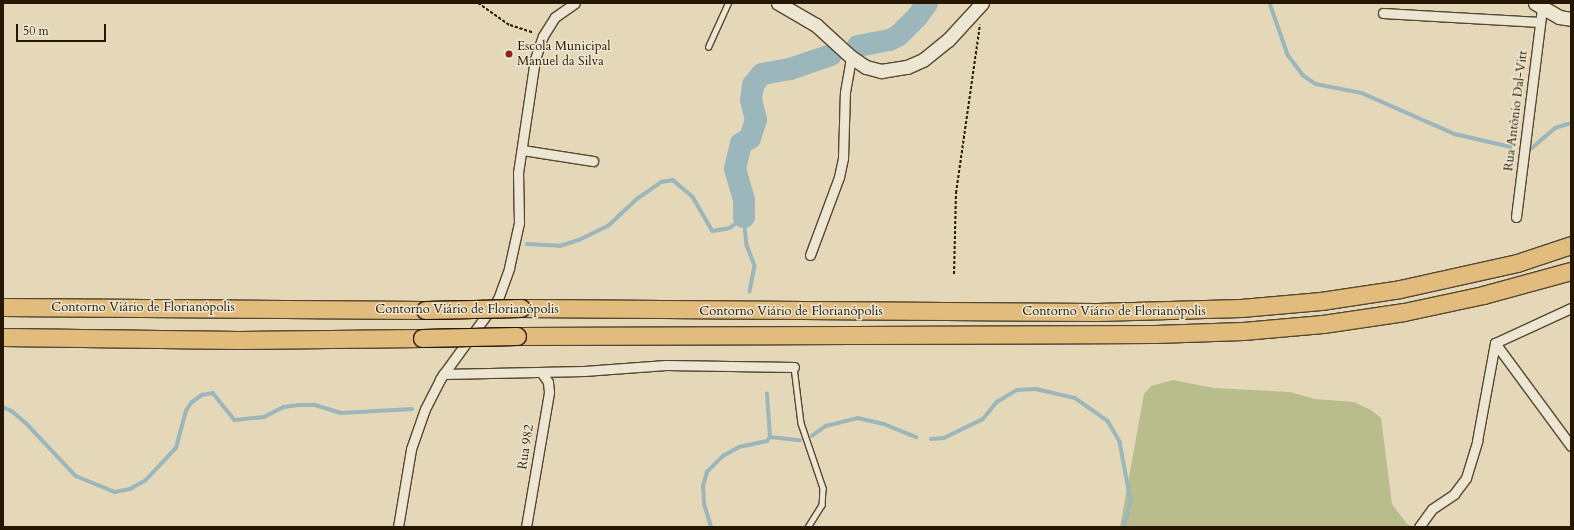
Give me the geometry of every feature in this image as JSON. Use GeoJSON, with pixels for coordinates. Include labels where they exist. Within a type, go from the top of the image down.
{"type":"FeatureCollection","features":[{"type":"Feature","properties":{"kind":"highway","name":"Contorno Viário de Florianópolis"},"geometry":{"type":"LineString","coordinates":[[3,307],[425,310],[521,308],[1097,312],[1241,308],[1321,301],[1408,288],[1517,263],[1571,245]]}},
{"type":"Feature","properties":{"kind":"highway","name":"Contorno Viário de Florianópolis"},"geometry":{"type":"LineString","coordinates":[[3,337],[223,340],[517,336],[1148,334],[1243,331],[1324,324],[1404,312],[1483,295],[1571,271]]}},
{"type":"Feature","properties":{"kind":"street"},"geometry":{"type":"LineString","coordinates":[[398,527],[411,449],[425,409],[444,374],[498,299],[509,268],[519,224],[518,172],[535,59],[543,36],[555,17],[575,3]]}},
{"type":"Feature","properties":{"kind":"street"},"geometry":{"type":"LineString","coordinates":[[778,3],[816,25],[851,57],[866,67],[881,70],[907,67],[923,60],[948,40],[982,3]]}},
{"type":"Feature","properties":{"kind":"street"},"geometry":{"type":"LineString","coordinates":[[1539,6],[1571,19]]}},
{"type":"Feature","properties":{"kind":"street","name":"Rua Antônio Dal-Vitt"},"geometry":{"type":"LineString","coordinates":[[1516,217],[1540,22],[1539,6]]}},
{"type":"Feature","properties":{"kind":"street"},"geometry":{"type":"LineString","coordinates":[[1384,13],[1540,22]]}},
{"type":"Feature","properties":{"kind":"street"},"geometry":{"type":"LineString","coordinates":[[810,255],[839,177],[843,158],[845,92],[851,57]]}},
{"type":"Feature","properties":{"kind":"street"},"geometry":{"type":"LineString","coordinates":[[522,150],[593,161]]}},
{"type":"Feature","properties":{"kind":"street"},"geometry":{"type":"LineString","coordinates":[[1495,343],[1571,308]]}},
{"type":"Feature","properties":{"kind":"street"},"geometry":{"type":"LineString","coordinates":[[1495,343],[1571,446]]}},
{"type":"Feature","properties":{"kind":"street"},"geometry":{"type":"LineString","coordinates":[[1419,527],[1432,509],[1454,494],[1466,478],[1477,440],[1495,343]]}},
{"type":"Feature","properties":{"kind":"street"},"geometry":{"type":"LineString","coordinates":[[444,374],[542,373],[666,365],[794,367]]}},
{"type":"Feature","properties":{"kind":"street","name":"Rua 982"},"geometry":{"type":"LineString","coordinates":[[526,527],[549,392],[548,382],[542,373]]}},
{"type":"Feature","properties":{"kind":"lane"},"geometry":{"type":"LineString","coordinates":[[708,47],[728,3]]}},
{"type":"Feature","properties":{"kind":"lane"},"geometry":{"type":"LineString","coordinates":[[794,367],[801,423],[823,488],[822,505],[808,527]]}},
{"type":"Feature","properties":{"kind":"path"},"geometry":{"type":"LineString","coordinates":[[478,3],[510,25],[543,36]]}},
{"type":"Feature","properties":{"kind":"path"},"geometry":{"type":"LineString","coordinates":[[954,274],[956,193],[980,24]]}},
{"type":"Feature","properties":{"kind":"green space"},"geometry":{"type":"Polygon","coordinates":[[[1173,380],[1214,388],[1290,392],[1315,399],[1354,402],[1371,410],[1381,418],[1392,504],[1407,524],[1415,527],[1120,527],[1144,394],[1151,386],[1173,380]]]}},
{"type":"Feature","properties":{"kind":"waterway"},"geometry":{"type":"LineString","coordinates":[[858,46],[890,40],[899,35],[917,17],[927,3]]}},
{"type":"Feature","properties":{"kind":"waterway"},"geometry":{"type":"LineString","coordinates":[[1270,3],[1288,55],[1304,76],[1316,84],[1362,93],[1455,134],[1511,147]]}},
{"type":"Feature","properties":{"kind":"waterway"},"geometry":{"type":"LineString","coordinates":[[744,217],[744,200],[735,169],[741,144],[750,138],[756,120],[751,100],[753,85],[762,74],[790,69],[831,55]]}},
{"type":"Feature","properties":{"kind":"waterway"},"geometry":{"type":"LineString","coordinates":[[1532,148],[1555,128],[1571,123]]}},
{"type":"Feature","properties":{"kind":"waterway"},"geometry":{"type":"LineString","coordinates":[[527,244],[560,246],[579,240],[608,226],[637,199],[661,182],[673,180],[693,197],[713,231],[730,228],[744,217]]}},
{"type":"Feature","properties":{"kind":"waterway"},"geometry":{"type":"LineString","coordinates":[[744,217],[747,245],[755,266],[750,292]]}},
{"type":"Feature","properties":{"kind":"waterway"},"geometry":{"type":"LineString","coordinates":[[931,439],[944,438],[983,419],[997,402],[1017,390],[1036,389],[1075,398],[1108,421],[1120,442],[1131,501],[1124,527]]}},
{"type":"Feature","properties":{"kind":"waterway"},"geometry":{"type":"LineString","coordinates":[[3,407],[12,411],[26,423],[76,476],[115,492],[130,489],[146,480],[176,448],[186,411],[191,403],[202,395],[213,393],[235,420],[264,417],[284,407],[298,405],[315,405],[341,413],[412,409]]}},
{"type":"Feature","properties":{"kind":"waterway"},"geometry":{"type":"LineString","coordinates":[[711,527],[704,504],[703,486],[707,472],[723,456],[739,447],[767,441],[770,437],[767,394]]}},
{"type":"Feature","properties":{"kind":"waterway"},"geometry":{"type":"LineString","coordinates":[[812,436],[826,426],[858,418],[884,424],[916,437]]}},
{"type":"Feature","properties":{"kind":"waterway"},"geometry":{"type":"LineString","coordinates":[[770,437],[800,440]]}},
{"type":"Feature","properties":{"kind":"place","name":"Escola Municipal Manuel da Silva"},"geometry":{"type":"Point","coordinates":[509,54]}}]}
